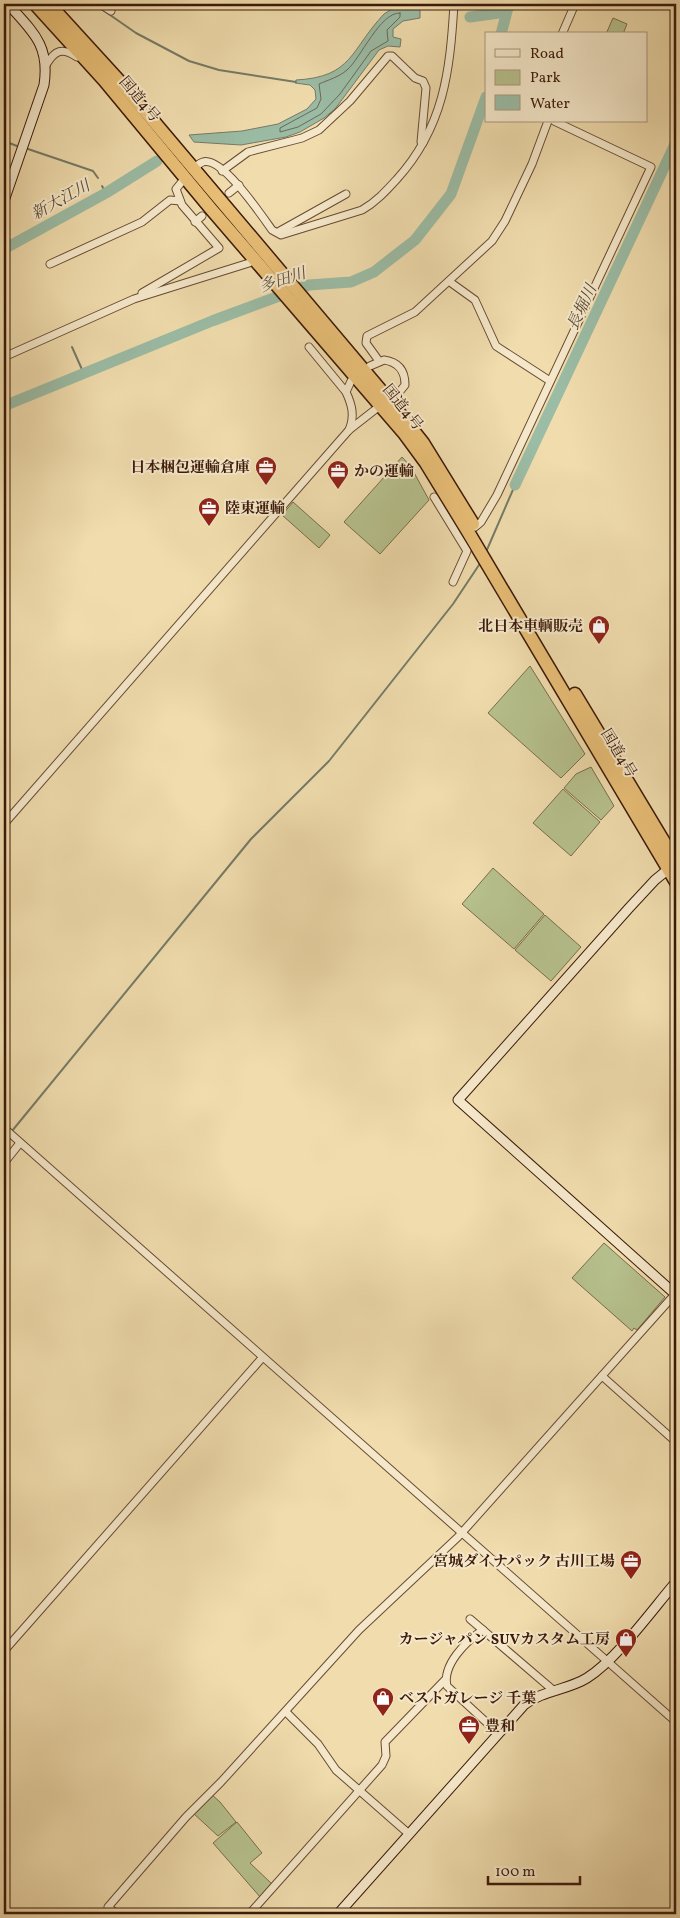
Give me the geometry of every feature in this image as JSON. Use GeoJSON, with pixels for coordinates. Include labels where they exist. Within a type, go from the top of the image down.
{"type":"FeatureCollection","features":[{"type":"Feature","properties":{"kind":"highway","name":"国道4号"},"geometry":{"type":"LineString","coordinates":[[35,4],[189,173],[275,275],[422,443],[471,533],[488,557],[674,865],[676,882]]}},
{"type":"Feature","properties":{"kind":"highway","name":"国道4号"},"geometry":{"type":"LineString","coordinates":[[49,4],[123,85],[189,173]]}},
{"type":"Feature","properties":{"kind":"street"},"geometry":{"type":"LineString","coordinates":[[4,201],[44,85],[46,65],[41,44],[36,35],[8,4]]}},
{"type":"Feature","properties":{"kind":"street"},"geometry":{"type":"LineString","coordinates":[[100,4],[111,12]]}},
{"type":"Feature","properties":{"kind":"street"},"geometry":{"type":"LineString","coordinates":[[134,299],[219,248],[195,222],[180,201],[176,189],[189,173],[204,161],[222,171],[239,185],[276,234],[281,235],[362,210],[371,205],[407,168],[424,144],[443,99],[452,49],[454,4]]}},
{"type":"Feature","properties":{"kind":"street"},"geometry":{"type":"LineString","coordinates":[[563,32],[575,4]]}},
{"type":"Feature","properties":{"kind":"street"},"geometry":{"type":"LineString","coordinates":[[46,65],[55,52],[68,51],[104,80]]}},
{"type":"Feature","properties":{"kind":"street"},"geometry":{"type":"LineString","coordinates":[[222,171],[248,152],[302,138],[319,130],[350,101],[388,56],[392,56],[415,78],[423,81],[426,88],[421,142],[424,144]]}},
{"type":"Feature","properties":{"kind":"street"},"geometry":{"type":"LineString","coordinates":[[378,361],[366,343],[367,336],[414,312],[450,282],[492,241],[505,221],[532,164],[548,122]]}},
{"type":"Feature","properties":{"kind":"street"},"geometry":{"type":"LineString","coordinates":[[454,582],[467,555],[466,548],[471,533],[481,522],[496,495],[651,167],[556,122]]}},
{"type":"Feature","properties":{"kind":"street"},"geometry":{"type":"LineString","coordinates":[[229,193],[239,185]]}},
{"type":"Feature","properties":{"kind":"street"},"geometry":{"type":"LineString","coordinates":[[276,234],[346,194]]}},
{"type":"Feature","properties":{"kind":"street"},"geometry":{"type":"LineString","coordinates":[[50,264],[142,222],[170,200],[180,201]]}},
{"type":"Feature","properties":{"kind":"street"},"geometry":{"type":"LineString","coordinates":[[195,222],[202,216]]}},
{"type":"Feature","properties":{"kind":"street"},"geometry":{"type":"LineString","coordinates":[[4,357],[134,299],[249,263]]}},
{"type":"Feature","properties":{"kind":"street"},"geometry":{"type":"LineString","coordinates":[[450,282],[476,300],[496,346],[550,381]]}},
{"type":"Feature","properties":{"kind":"street"},"geometry":{"type":"LineString","coordinates":[[309,347],[346,392],[352,404],[353,412],[349,430]]}},
{"type":"Feature","properties":{"kind":"street"},"geometry":{"type":"LineString","coordinates":[[4,824],[349,430],[401,391],[405,384],[405,377],[397,364],[384,360],[370,366]]}},
{"type":"Feature","properties":{"kind":"street"},"geometry":{"type":"LineString","coordinates":[[346,392],[351,381]]}},
{"type":"Feature","properties":{"kind":"street"},"geometry":{"type":"LineString","coordinates":[[434,497],[471,533]]}},
{"type":"Feature","properties":{"kind":"street"},"geometry":{"type":"LineString","coordinates":[[117,1914],[108,1907],[186,1817],[286,1712],[359,1630],[462,1533],[676,1294],[458,1100],[629,908],[674,865]]}},
{"type":"Feature","properties":{"kind":"street"},"geometry":{"type":"LineString","coordinates":[[5,1129],[676,1722]]}},
{"type":"Feature","properties":{"kind":"street"},"geometry":{"type":"LineString","coordinates":[[4,1163],[17,1140]]}},
{"type":"Feature","properties":{"kind":"street"},"geometry":{"type":"LineString","coordinates":[[4,1651],[262,1358]]}},
{"type":"Feature","properties":{"kind":"street"},"geometry":{"type":"LineString","coordinates":[[602,1376],[676,1442]]}},
{"type":"Feature","properties":{"kind":"street"},"geometry":{"type":"LineString","coordinates":[[338,1914],[524,1704],[553,1690],[584,1680],[608,1661],[676,1582]]}},
{"type":"Feature","properties":{"kind":"street"},"geometry":{"type":"LineString","coordinates":[[470,1619],[553,1690]]}},
{"type":"Feature","properties":{"kind":"street"},"geometry":{"type":"LineString","coordinates":[[254,1914],[252,1911],[386,1760],[385,1742],[445,1680],[454,1658],[474,1636],[483,1630]]}},
{"type":"Feature","properties":{"kind":"street"},"geometry":{"type":"LineString","coordinates":[[445,1680],[447,1686],[498,1733]]}},
{"type":"Feature","properties":{"kind":"street"},"geometry":{"type":"LineString","coordinates":[[286,1712],[318,1744],[336,1770],[409,1834]]}},
{"type":"Feature","properties":{"kind":"green space"},"geometry":{"type":"Polygon","coordinates":[[[613,18],[627,24],[624,32],[607,32],[613,18]]]}},
{"type":"Feature","properties":{"kind":"green space"},"geometry":{"type":"Polygon","coordinates":[[[402,457],[411,467],[429,500],[380,554],[344,522],[402,457]]]}},
{"type":"Feature","properties":{"kind":"green space"},"geometry":{"type":"Polygon","coordinates":[[[293,502],[330,535],[319,548],[282,515],[293,502]]]}},
{"type":"Feature","properties":{"kind":"green space"},"geometry":{"type":"Polygon","coordinates":[[[530,666],[585,754],[561,778],[488,713],[530,666]]]}},
{"type":"Feature","properties":{"kind":"green space"},"geometry":{"type":"Polygon","coordinates":[[[591,767],[614,806],[601,820],[564,788],[576,774],[591,767]]]}},
{"type":"Feature","properties":{"kind":"green space"},"geometry":{"type":"Polygon","coordinates":[[[563,789],[600,822],[571,856],[533,823],[563,789]]]}},
{"type":"Feature","properties":{"kind":"green space"},"geometry":{"type":"Polygon","coordinates":[[[493,868],[544,914],[514,949],[462,904],[493,868]]]}},
{"type":"Feature","properties":{"kind":"green space"},"geometry":{"type":"Polygon","coordinates":[[[545,915],[581,947],[551,981],[515,950],[545,915]]]}},
{"type":"Feature","properties":{"kind":"green space"},"geometry":{"type":"Polygon","coordinates":[[[604,1243],[665,1297],[637,1330],[634,1328],[632,1331],[572,1278],[604,1243]]]}},
{"type":"Feature","properties":{"kind":"green space"},"geometry":{"type":"Polygon","coordinates":[[[211,1794],[236,1822],[218,1836],[193,1813],[211,1794]]]}},
{"type":"Feature","properties":{"kind":"green space"},"geometry":{"type":"Polygon","coordinates":[[[237,1822],[262,1853],[250,1863],[273,1885],[261,1898],[213,1843],[237,1822]]]}},
{"type":"Feature","properties":{"kind":"water"},"geometry":{"type":"Polygon","coordinates":[[[420,7],[420,18],[403,21],[393,29],[393,37],[401,39],[400,47],[388,46],[379,50],[335,109],[324,118],[300,132],[286,137],[241,145],[194,142],[189,135],[242,131],[278,124],[307,109],[316,99],[315,90],[310,85],[295,83],[296,80],[315,78],[340,67],[349,59],[384,14],[392,9],[420,7]]]}},
{"type":"Feature","properties":{"kind":"waterway"},"geometry":{"type":"LineString","coordinates":[[63,4],[100,8],[136,33],[189,61],[219,70],[296,82]]}},
{"type":"Feature","properties":{"kind":"waterway","name":"多田川"},"geometry":{"type":"LineString","coordinates":[[502,32],[509,4]]}},
{"type":"Feature","properties":{"kind":"waterway"},"geometry":{"type":"LineString","coordinates":[[470,17],[506,12]]}},
{"type":"Feature","properties":{"kind":"waterway","name":"多田川"},"geometry":{"type":"LineString","coordinates":[[4,406],[212,321],[309,285],[351,282],[374,272],[415,240],[451,194],[485,100]]}},
{"type":"Feature","properties":{"kind":"waterway"},"geometry":{"type":"LineString","coordinates":[[4,141],[17,146]]}},
{"type":"Feature","properties":{"kind":"waterway","name":"長堀川"},"geometry":{"type":"LineString","coordinates":[[515,485],[676,142]]}},
{"type":"Feature","properties":{"kind":"waterway"},"geometry":{"type":"LineString","coordinates":[[28,149],[93,171],[98,178]]}},
{"type":"Feature","properties":{"kind":"waterway","name":"新大江川"},"geometry":{"type":"LineString","coordinates":[[4,249],[106,193],[157,161]]}},
{"type":"Feature","properties":{"kind":"waterway"},"geometry":{"type":"LineString","coordinates":[[102,186],[106,193]]}},
{"type":"Feature","properties":{"kind":"waterway"},"geometry":{"type":"LineString","coordinates":[[72,347],[84,374]]}},
{"type":"Feature","properties":{"kind":"waterway"},"geometry":{"type":"LineString","coordinates":[[486,552],[515,485]]}},
{"type":"Feature","properties":{"kind":"waterway"},"geometry":{"type":"LineString","coordinates":[[12,1131],[251,839],[329,761],[453,604],[481,562]]}},
{"type":"Feature","properties":{"kind":"waterway"},"geometry":{"type":"LineString","coordinates":[[4,1140],[9,1134]]}},
{"type":"Feature","properties":{"kind":"place","name":"日本梱包運輸倉庫"},"geometry":{"type":"Point","coordinates":[266,486]}},
{"type":"Feature","properties":{"kind":"place","name":"かの運輸"},"geometry":{"type":"Point","coordinates":[338,490]}},
{"type":"Feature","properties":{"kind":"place","name":"陸東運輸"},"geometry":{"type":"Point","coordinates":[209,527]}},
{"type":"Feature","properties":{"kind":"place","name":"北日本車輌販売"},"geometry":{"type":"Point","coordinates":[599,645]}},
{"type":"Feature","properties":{"kind":"place","name":"宮城ダイナパック 古川工場"},"geometry":{"type":"Point","coordinates":[631,1580]}},
{"type":"Feature","properties":{"kind":"place","name":"カージャパン SUVカスタム工房"},"geometry":{"type":"Point","coordinates":[626,1658]}},
{"type":"Feature","properties":{"kind":"place","name":"ベストガレージ 千葉"},"geometry":{"type":"Point","coordinates":[383,1717]}},
{"type":"Feature","properties":{"kind":"place","name":"豊和"},"geometry":{"type":"Point","coordinates":[469,1745]}}]}
